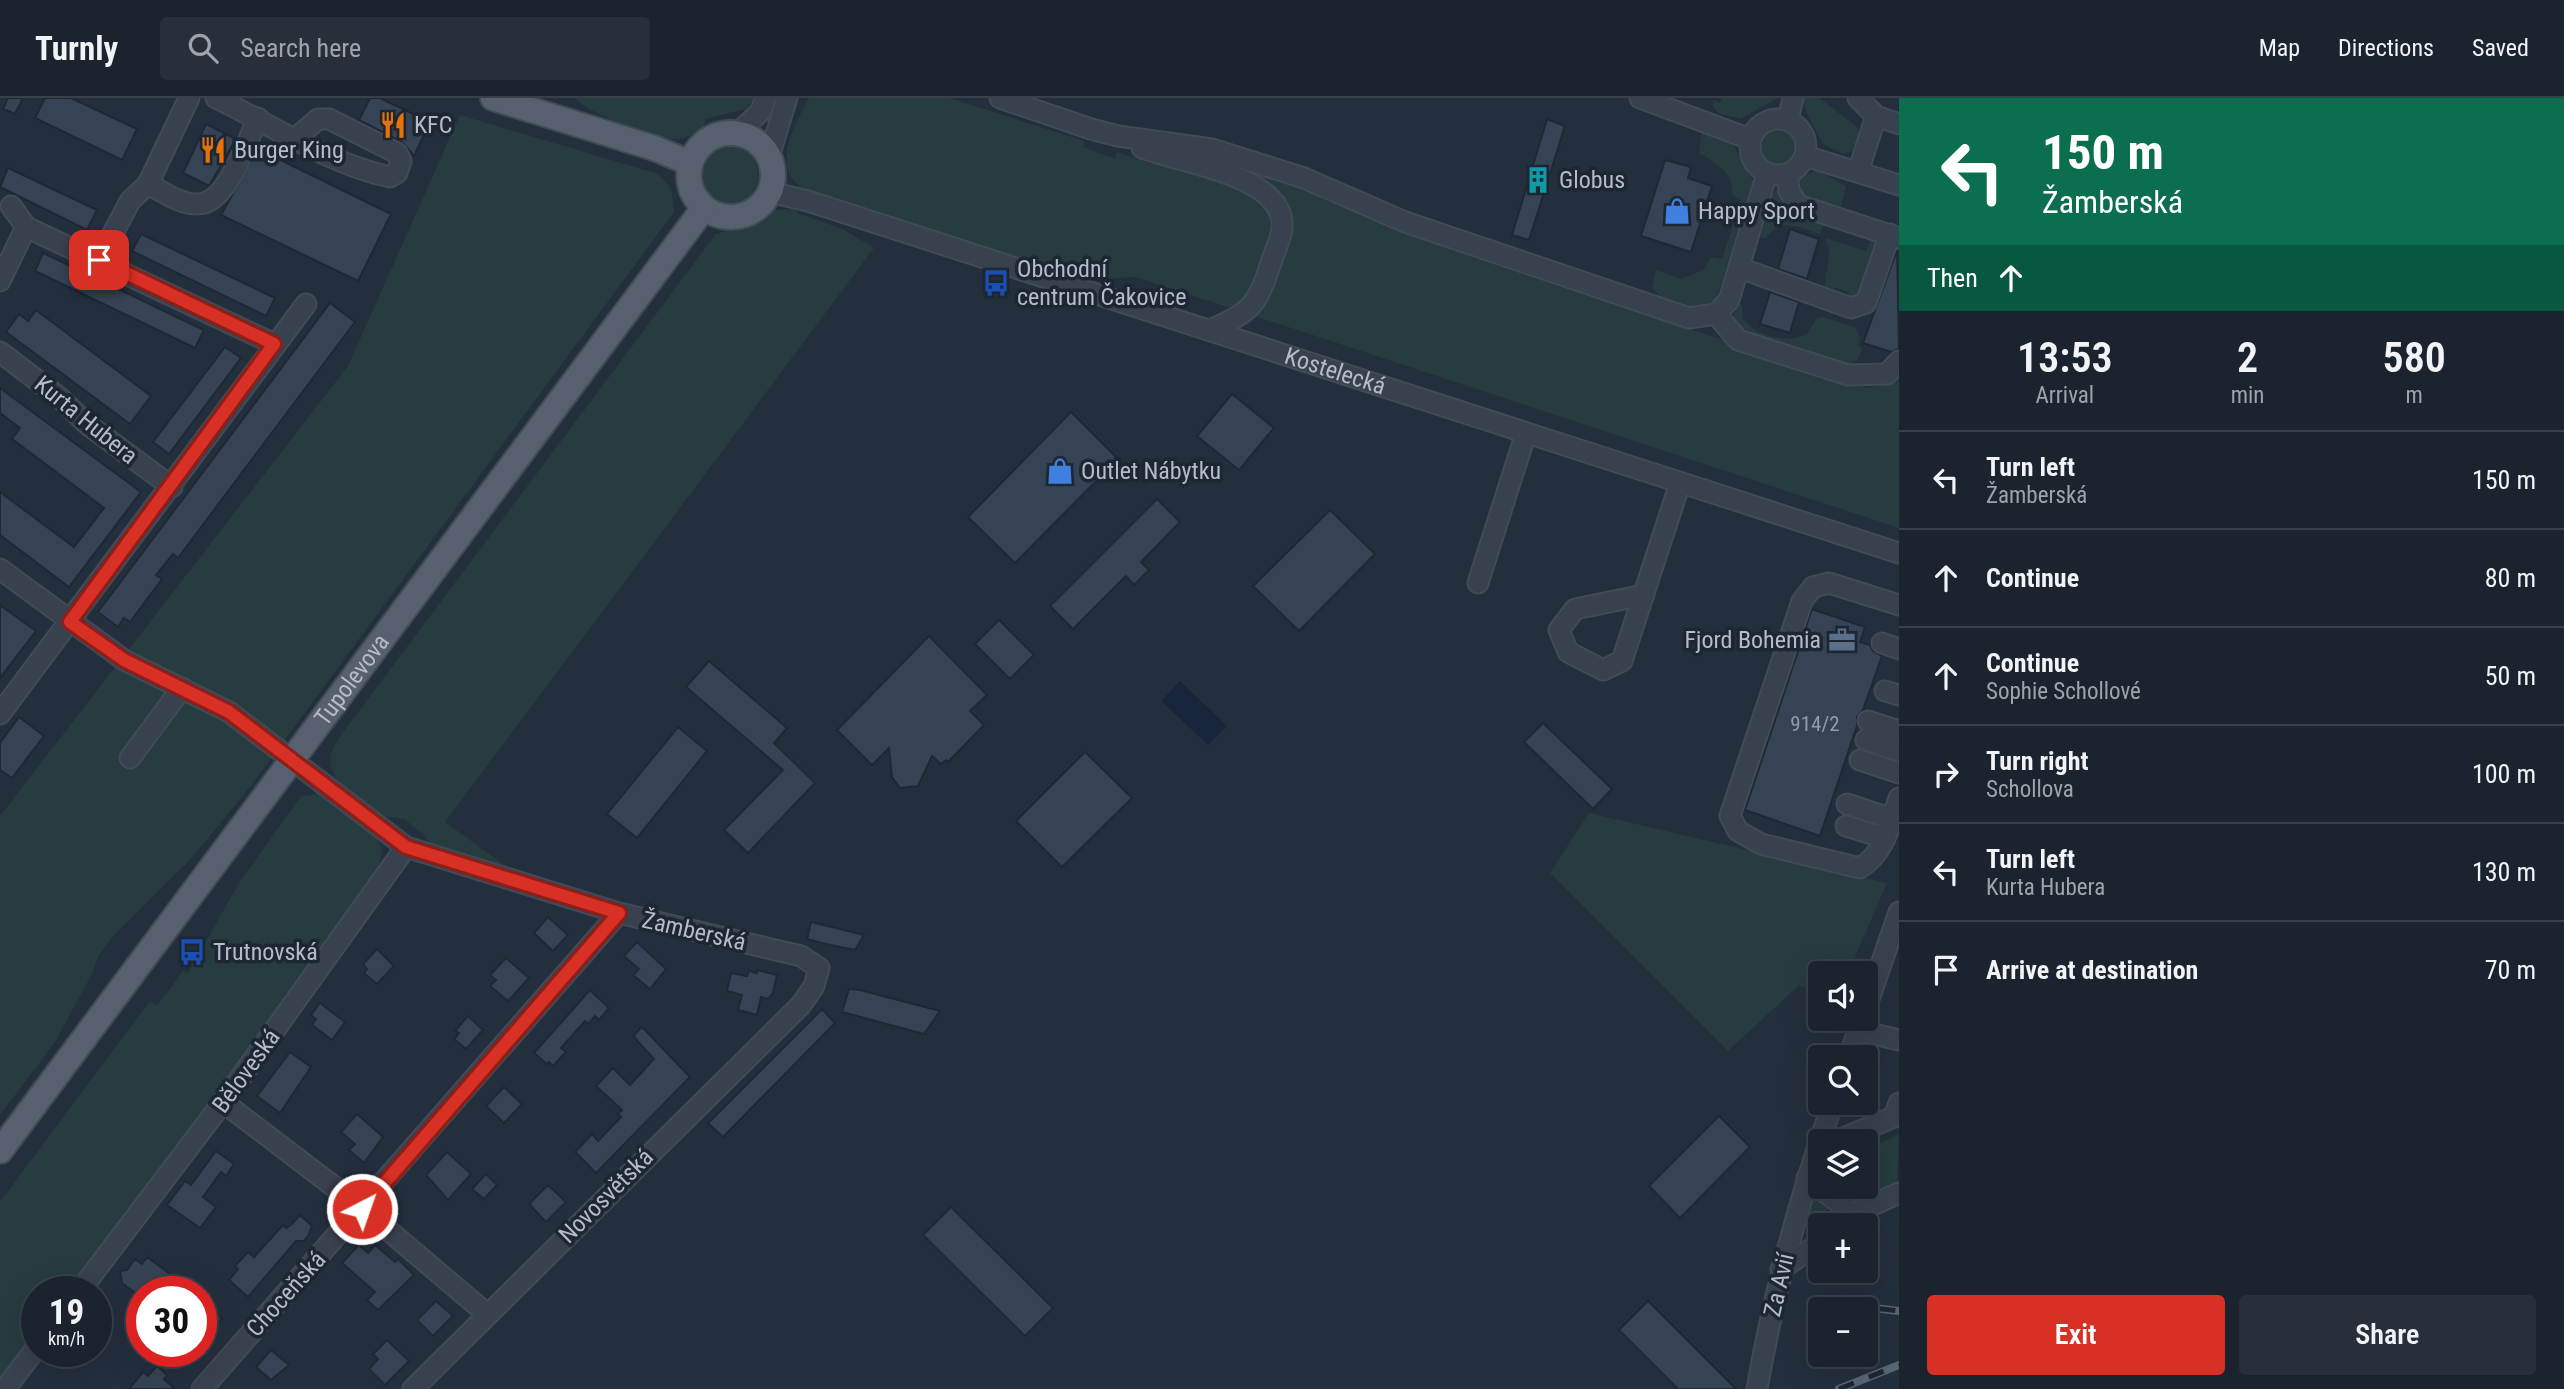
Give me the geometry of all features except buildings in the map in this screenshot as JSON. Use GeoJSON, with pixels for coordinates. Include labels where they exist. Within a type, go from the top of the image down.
{"type":"FeatureCollection","features":[{"type":"Feature","properties":{"kind":"main road"},"geometry":{"type":"LineString","coordinates":[[507,100],[654,148],[690,163]]}},
{"type":"Feature","properties":{"kind":"main road"},"geometry":{"type":"LineString","coordinates":[[737,133],[757,141],[769,157],[773,180],[769,192],[756,208],[736,217],[720,216],[704,208],[691,189],[690,163],[696,150],[706,140],[719,134],[737,133]]}},
{"type":"Feature","properties":{"kind":"main road","name":"Tupolevova"},"geometry":{"type":"LineString","coordinates":[[0,1151],[704,208]]}},
{"type":"Feature","properties":{"kind":"street"},"geometry":{"type":"LineString","coordinates":[[99,260],[130,201],[148,184],[189,98]]}},
{"type":"Feature","properties":{"kind":"street"},"geometry":{"type":"LineString","coordinates":[[216,98],[296,138],[377,174],[390,177],[397,173],[401,161],[397,153],[329,119],[318,118],[296,138]]}},
{"type":"Feature","properties":{"kind":"street"},"geometry":{"type":"LineString","coordinates":[[737,133],[760,112],[766,98]]}},
{"type":"Feature","properties":{"kind":"street"},"geometry":{"type":"LineString","coordinates":[[769,157],[787,98]]}},
{"type":"Feature","properties":{"kind":"street"},"geometry":{"type":"LineString","coordinates":[[1000,98],[1256,185],[1275,199],[1283,227],[1260,296],[1244,315],[1210,330]]}},
{"type":"Feature","properties":{"kind":"street"},"geometry":{"type":"LineString","coordinates":[[1640,98],[1750,139]]}},
{"type":"Feature","properties":{"kind":"street"},"geometry":{"type":"LineString","coordinates":[[1788,120],[1793,98]]}},
{"type":"Feature","properties":{"kind":"street"},"geometry":{"type":"LineString","coordinates":[[1858,98],[1876,116],[1899,124]]}},
{"type":"Feature","properties":{"kind":"street"},"geometry":{"type":"LineString","coordinates":[[1858,172],[1876,116]]}},
{"type":"Feature","properties":{"kind":"street"},"geometry":{"type":"LineString","coordinates":[[148,184],[181,201],[199,204],[211,201],[223,191],[258,118]]}},
{"type":"Feature","properties":{"kind":"street"},"geometry":{"type":"LineString","coordinates":[[1769,119],[1788,120],[1802,131],[1807,148],[1805,156],[1801,164],[1787,174],[1767,173],[1754,163],[1749,148],[1750,139],[1754,130],[1769,119]]}},
{"type":"Feature","properties":{"kind":"street"},"geometry":{"type":"LineString","coordinates":[[1118,136],[1212,149],[1304,178],[1405,222],[1689,318],[1716,314],[1729,300],[1767,173]]}},
{"type":"Feature","properties":{"kind":"street"},"geometry":{"type":"LineString","coordinates":[[1805,156],[1899,185]]}},
{"type":"Feature","properties":{"kind":"street"},"geometry":{"type":"LineString","coordinates":[[1740,268],[1851,308],[1866,303],[1894,236],[1798,205],[1789,191],[1787,174]]}},
{"type":"Feature","properties":{"kind":"street","name":"Kostelecká"},"geometry":{"type":"LineString","coordinates":[[769,192],[808,201],[1899,553]]}},
{"type":"Feature","properties":{"kind":"street"},"geometry":{"type":"LineString","coordinates":[[11,205],[26,227],[274,344]]}},
{"type":"Feature","properties":{"kind":"street"},"geometry":{"type":"LineString","coordinates":[[0,281],[26,227]]}},
{"type":"Feature","properties":{"kind":"street"},"geometry":{"type":"LineString","coordinates":[[0,714],[306,304]]}},
{"type":"Feature","properties":{"kind":"street"},"geometry":{"type":"LineString","coordinates":[[1716,314],[1738,341],[1848,375],[1887,374],[1899,361]]}},
{"type":"Feature","properties":{"kind":"street","name":"Kurta Hubera"},"geometry":{"type":"LineString","coordinates":[[0,352],[60,398],[87,424],[172,487]]}},
{"type":"Feature","properties":{"kind":"street"},"geometry":{"type":"LineString","coordinates":[[1478,583],[1526,433]]}},
{"type":"Feature","properties":{"kind":"street"},"geometry":{"type":"LineString","coordinates":[[1644,595],[1575,609],[1559,630],[1568,652],[1603,670],[1622,661],[1644,595],[1680,483]]}},
{"type":"Feature","properties":{"kind":"street"},"geometry":{"type":"LineString","coordinates":[[0,569],[124,660],[229,712],[406,847]]}},
{"type":"Feature","properties":{"kind":"street"},"geometry":{"type":"LineString","coordinates":[[1899,605],[1829,583],[1812,587],[1802,601],[1730,816],[1738,831],[1761,844],[1860,868],[1874,860],[1899,798]]}},
{"type":"Feature","properties":{"kind":"street"},"geometry":{"type":"LineString","coordinates":[[130,758],[182,688]]}},
{"type":"Feature","properties":{"kind":"street"},"geometry":{"type":"LineString","coordinates":[[1899,731],[1867,730],[1899,751]]}},
{"type":"Feature","properties":{"kind":"street"},"geometry":{"type":"LineString","coordinates":[[1860,760],[1899,773]]}},
{"type":"Feature","properties":{"kind":"street"},"geometry":{"type":"LineString","coordinates":[[1847,804],[1892,819]]}},
{"type":"Feature","properties":{"kind":"street"},"geometry":{"type":"LineString","coordinates":[[1846,826],[1885,838]]}},
{"type":"Feature","properties":{"kind":"street","name":"Žamberská"},"geometry":{"type":"LineString","coordinates":[[406,847],[619,913],[802,956],[820,968],[814,986],[801,1005]]}},
{"type":"Feature","properties":{"kind":"street","name":"Běloveská"},"geometry":{"type":"LineString","coordinates":[[91,1276],[223,1102],[406,847]]}},
{"type":"Feature","properties":{"kind":"street"},"geometry":{"type":"LineString","coordinates":[[1878,973],[1899,912]]}},
{"type":"Feature","properties":{"kind":"street","name":"Choceňská"},"geometry":{"type":"LineString","coordinates":[[202,1389],[619,913]]}},
{"type":"Feature","properties":{"kind":"street","name":"Novosvětská"},"geometry":{"type":"LineString","coordinates":[[413,1389],[801,1005]]}},
{"type":"Feature","properties":{"kind":"street"},"geometry":{"type":"LineString","coordinates":[[1876,1031],[1899,1041]]}},
{"type":"Feature","properties":{"kind":"street"},"geometry":{"type":"LineString","coordinates":[[223,1102],[362,1209],[487,1314]]}},
{"type":"Feature","properties":{"kind":"street"},"geometry":{"type":"LineString","coordinates":[[1866,1129],[1895,1117],[1899,1103]]}},
{"type":"Feature","properties":{"kind":"street"},"geometry":{"type":"LineString","coordinates":[[1807,1178],[1840,1213]]}},
{"type":"Feature","properties":{"kind":"street","name":"Za Avií"},"geometry":{"type":"LineString","coordinates":[[1757,1389],[1781,1269],[1807,1178]]}},
{"type":"Feature","properties":{"kind":"street"},"geometry":{"type":"LineString","coordinates":[[1861,1213],[1899,1194]]}},
{"type":"Feature","properties":{"kind":"street"},"geometry":{"type":"LineString","coordinates":[[1781,1269],[1808,1251]]}},
{"type":"Feature","properties":{"kind":"street"},"geometry":{"type":"LineString","coordinates":[[5,1389],[22,1367]]}},
{"type":"Feature","properties":{"kind":"green space"},"geometry":{"type":"Polygon","coordinates":[[[574,98],[756,98],[745,109],[705,119],[704,128],[683,138],[672,139],[626,127],[574,98]]]}},
{"type":"Feature","properties":{"kind":"green space"},"geometry":{"type":"Polygon","coordinates":[[[809,98],[950,98],[1084,141],[1083,147],[1115,159],[1117,152],[1152,164],[1160,145],[1338,199],[1411,236],[1867,388],[1899,378],[1899,528],[1136,277],[1110,278],[1066,272],[806,190],[788,171],[786,159],[791,134],[809,98]]]}},
{"type":"Feature","properties":{"kind":"green space"},"geometry":{"type":"Polygon","coordinates":[[[1722,98],[1778,98],[1740,119],[1718,113],[1713,107],[1713,100],[1720,103],[1722,98]]]}},
{"type":"Feature","properties":{"kind":"green space"},"geometry":{"type":"Polygon","coordinates":[[[1803,98],[1819,98],[1856,126],[1860,132],[1853,151],[1843,154],[1823,144],[1803,98]]]}},
{"type":"Feature","properties":{"kind":"green space"},"geometry":{"type":"Polygon","coordinates":[[[460,115],[658,174],[671,188],[674,212],[250,787],[190,860],[114,935],[98,956],[92,974],[55,1042],[0,1115],[0,816],[348,366],[460,115]]]}},
{"type":"Feature","properties":{"kind":"green space"},"geometry":{"type":"Polygon","coordinates":[[[1778,126],[1793,132],[1799,147],[1793,162],[1778,168],[1763,162],[1757,147],[1763,132],[1778,126]]]}},
{"type":"Feature","properties":{"kind":"green space"},"geometry":{"type":"Polygon","coordinates":[[[1702,129],[1729,137],[1753,181],[1717,297],[1692,307],[1673,303],[1657,294],[1652,287],[1656,270],[1681,279],[1704,270],[1711,257],[1722,259],[1741,200],[1732,194],[1730,180],[1723,169],[1699,153],[1702,129]]]}},
{"type":"Feature","properties":{"kind":"green space"},"geometry":{"type":"Polygon","coordinates":[[[723,146],[735,146],[750,154],[758,169],[758,181],[750,196],[735,204],[723,204],[708,196],[700,181],[700,169],[708,154],[723,146]]]}},
{"type":"Feature","properties":{"kind":"green space"},"geometry":{"type":"Polygon","coordinates":[[[1817,170],[1846,186],[1841,208],[1799,195],[1797,182],[1817,170]]]}},
{"type":"Feature","properties":{"kind":"green space"},"geometry":{"type":"Polygon","coordinates":[[[1780,185],[1825,220],[1820,234],[1784,226],[1766,238],[1760,238],[1772,195],[1780,185]]]}},
{"type":"Feature","properties":{"kind":"green space"},"geometry":{"type":"Polygon","coordinates":[[[796,209],[797,213],[843,229],[874,248],[445,822],[515,873],[433,847],[423,834],[404,819],[382,816],[338,782],[331,767],[330,755],[338,739],[716,234],[755,224],[774,210],[796,209]]]}},
{"type":"Feature","properties":{"kind":"green space"},"geometry":{"type":"Polygon","coordinates":[[[1872,236],[1878,241],[1864,293],[1846,304],[1849,292],[1834,287],[1830,299],[1824,289],[1830,250],[1825,238],[1866,251],[1872,236]]]}},
{"type":"Feature","properties":{"kind":"green space"},"geometry":{"type":"Polygon","coordinates":[[[1736,304],[1742,304],[1743,319],[1749,325],[1773,337],[1791,338],[1807,334],[1817,318],[1823,317],[1855,327],[1860,337],[1858,346],[1862,348],[1860,355],[1855,361],[1846,364],[1739,331],[1733,318],[1736,304]]]}},
{"type":"Feature","properties":{"kind":"green space"},"geometry":{"type":"Polygon","coordinates":[[[320,794],[376,839],[382,849],[378,875],[80,1276],[21,1276],[21,1357],[0,1385],[0,1202],[150,1001],[157,1006],[183,971],[188,973],[239,883],[301,796],[320,794]]]}},
{"type":"Feature","properties":{"kind":"green space"},"geometry":{"type":"Polygon","coordinates":[[[1589,813],[1887,883],[1853,961],[1808,961],[1808,989],[1799,985],[1728,1051],[1550,873],[1589,813]]]}},
{"type":"Feature","properties":{"kind":"green space"},"geometry":{"type":"Polygon","coordinates":[[[1899,1134],[1897,1182],[1878,1192],[1878,1145],[1899,1134]]]}},
{"type":"Feature","properties":{"kind":"green space"},"geometry":{"type":"Polygon","coordinates":[[[1813,1199],[1818,1199],[1827,1205],[1827,1213],[1808,1213],[1808,1232],[1803,1223],[1813,1199]]]}},
{"type":"Feature","properties":{"kind":"water"},"geometry":{"type":"Polygon","coordinates":[[[1180,681],[1227,726],[1208,745],[1161,701],[1180,681]]]}},
{"type":"Feature","properties":{"kind":"railway"},"geometry":{"type":"LineString","coordinates":[[1878,1308],[1899,1311]]}},
{"type":"Feature","properties":{"kind":"railway"},"geometry":{"type":"LineString","coordinates":[[1839,1389],[1899,1365]]}},
{"type":"Feature","properties":{"kind":"place","name":"KFC"},"geometry":{"type":"Point","coordinates":[393,125]}},
{"type":"Feature","properties":{"kind":"place","name":"Burger King"},"geometry":{"type":"Point","coordinates":[213,150]}},
{"type":"Feature","properties":{"kind":"place","name":"Globus"},"geometry":{"type":"Point","coordinates":[1538,180]}},
{"type":"Feature","properties":{"kind":"place","name":"Happy Sport"},"geometry":{"type":"Point","coordinates":[1677,211]}},
{"type":"Feature","properties":{"kind":"place","name":"Obchodní centrum Čakovice"},"geometry":{"type":"Point","coordinates":[996,283]}},
{"type":"Feature","properties":{"kind":"place","name":"Outlet Nábytku"},"geometry":{"type":"Point","coordinates":[1060,471]}},
{"type":"Feature","properties":{"kind":"place","name":"Fjord Bohemia"},"geometry":{"type":"Point","coordinates":[1842,640]}},
{"type":"Feature","properties":{"kind":"place","name":"Trutnovská"},"geometry":{"type":"Point","coordinates":[192,952]}},
{"type":"Feature","properties":{"kind":"route"},"geometry":{"type":"LineString","coordinates":[[99,260],[274,344],[172,487],[70,622],[124,660],[229,712],[406,847],[619,913],[362,1209]]}}]}
